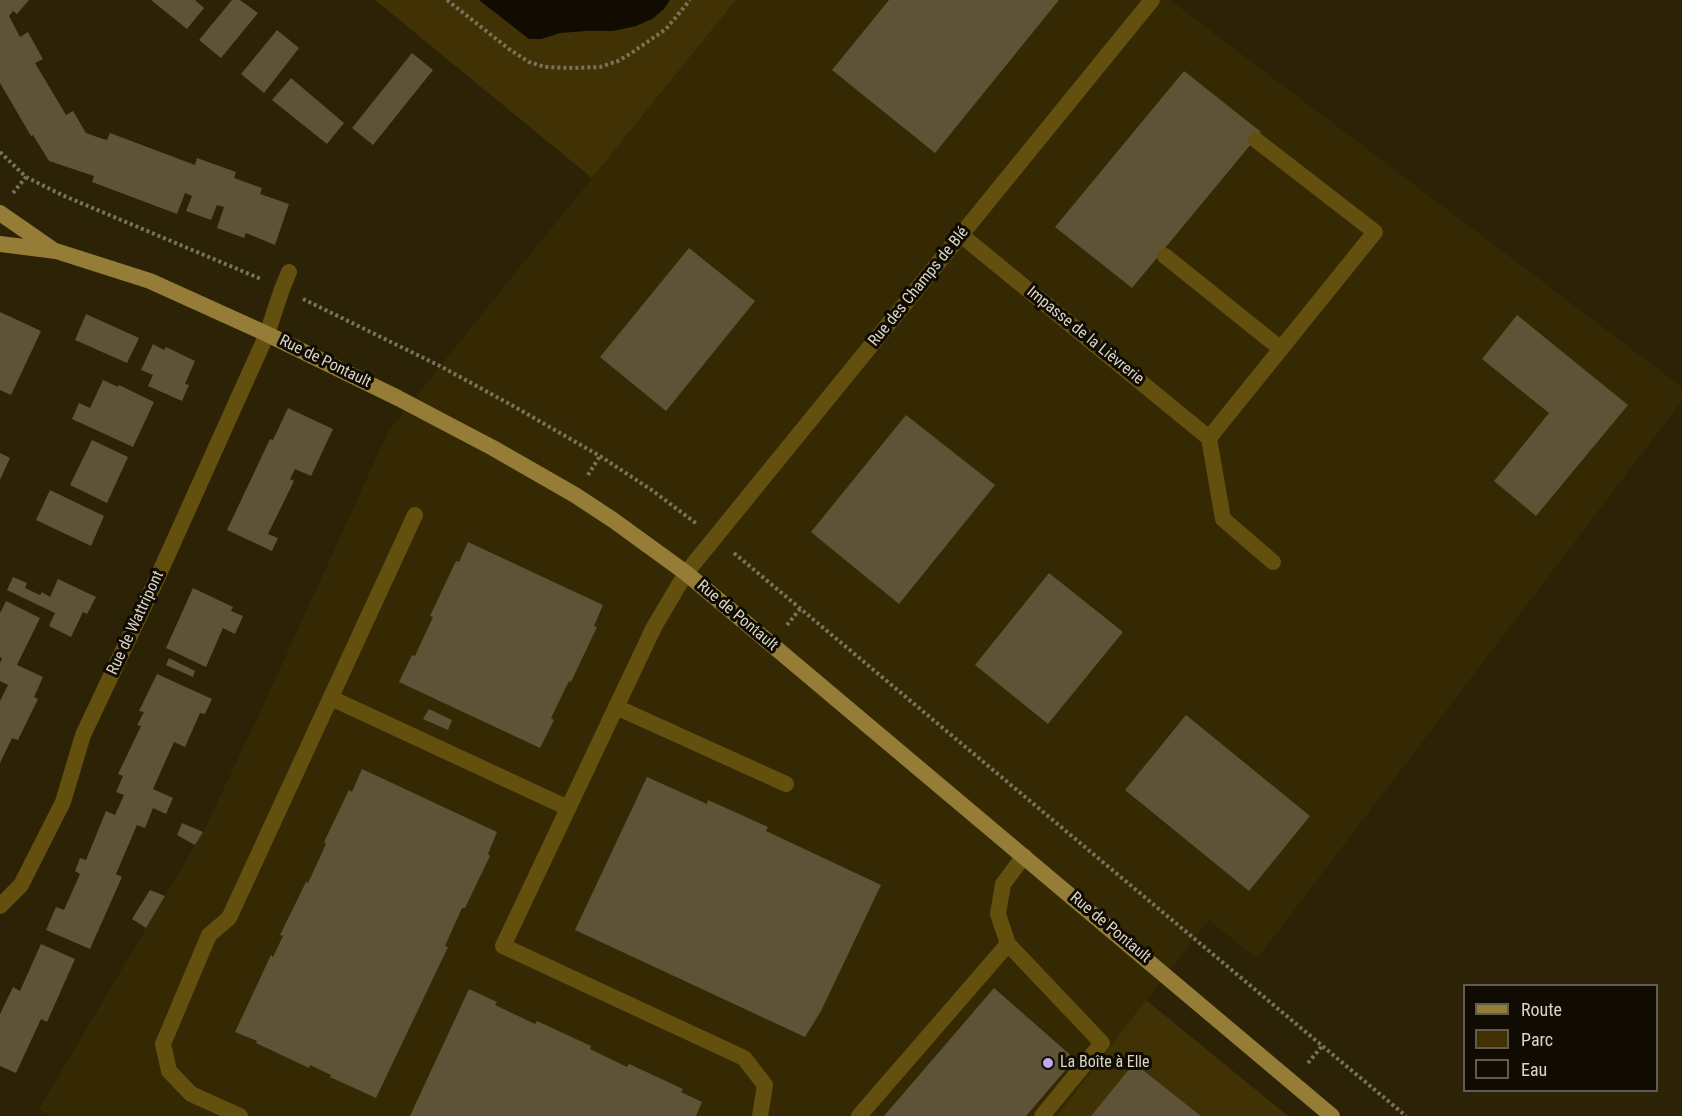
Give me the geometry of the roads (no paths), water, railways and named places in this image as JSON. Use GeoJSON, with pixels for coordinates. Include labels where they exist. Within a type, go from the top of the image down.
{"type":"FeatureCollection","features":[{"type":"Feature","properties":{"kind":"main road","name":"Rue de Pontault"},"geometry":{"type":"LineString","coordinates":[[3,207],[56,251]]}},
{"type":"Feature","properties":{"kind":"main road","name":"Rue de Pontault"},"geometry":{"type":"LineString","coordinates":[[0,244],[56,251],[150,281],[267,334],[398,398],[493,447],[614,520],[686,573],[1332,1116]]}},
{"type":"Feature","properties":{"kind":"street","name":"Rue des Champs de Blé"},"geometry":{"type":"LineString","coordinates":[[760,1116],[765,1085],[744,1058],[503,946],[654,627],[686,573],[1152,0]]}},
{"type":"Feature","properties":{"kind":"street"},"geometry":{"type":"LineString","coordinates":[[1256,140],[1375,232],[1209,438],[1223,519],[1273,561]]}},
{"type":"Feature","properties":{"kind":"street","name":"Impasse de la Lièvrerie"},"geometry":{"type":"LineString","coordinates":[[961,235],[1209,438]]}},
{"type":"Feature","properties":{"kind":"street"},"geometry":{"type":"LineString","coordinates":[[1165,256],[1281,349]]}},
{"type":"Feature","properties":{"kind":"street","name":"Rue de Wattripont"},"geometry":{"type":"LineString","coordinates":[[0,906],[21,885],[63,802],[82,735],[155,583],[267,334],[290,272]]}},
{"type":"Feature","properties":{"kind":"street"},"geometry":{"type":"LineString","coordinates":[[240,1116],[191,1094],[169,1071],[163,1044],[209,935],[229,918],[415,515]]}},
{"type":"Feature","properties":{"kind":"street"},"geometry":{"type":"LineString","coordinates":[[332,698],[568,808]]}},
{"type":"Feature","properties":{"kind":"street"},"geometry":{"type":"LineString","coordinates":[[616,707],[786,784]]}},
{"type":"Feature","properties":{"kind":"street"},"geometry":{"type":"LineString","coordinates":[[1024,856],[1003,884],[998,914],[1008,944],[1102,1043],[1042,1116]]}},
{"type":"Feature","properties":{"kind":"street"},"geometry":{"type":"LineString","coordinates":[[859,1116],[1008,944]]}},
{"type":"Feature","properties":{"kind":"water"},"geometry":{"type":"Polygon","coordinates":[[[479,0],[670,0],[664,9],[652,19],[636,26],[613,31],[560,33],[541,39],[529,39],[479,0]]]}},
{"type":"Feature","properties":{"kind":"place","name":"La Boîte à Elle"},"geometry":{"type":"Point","coordinates":[1048,1063]}}]}
